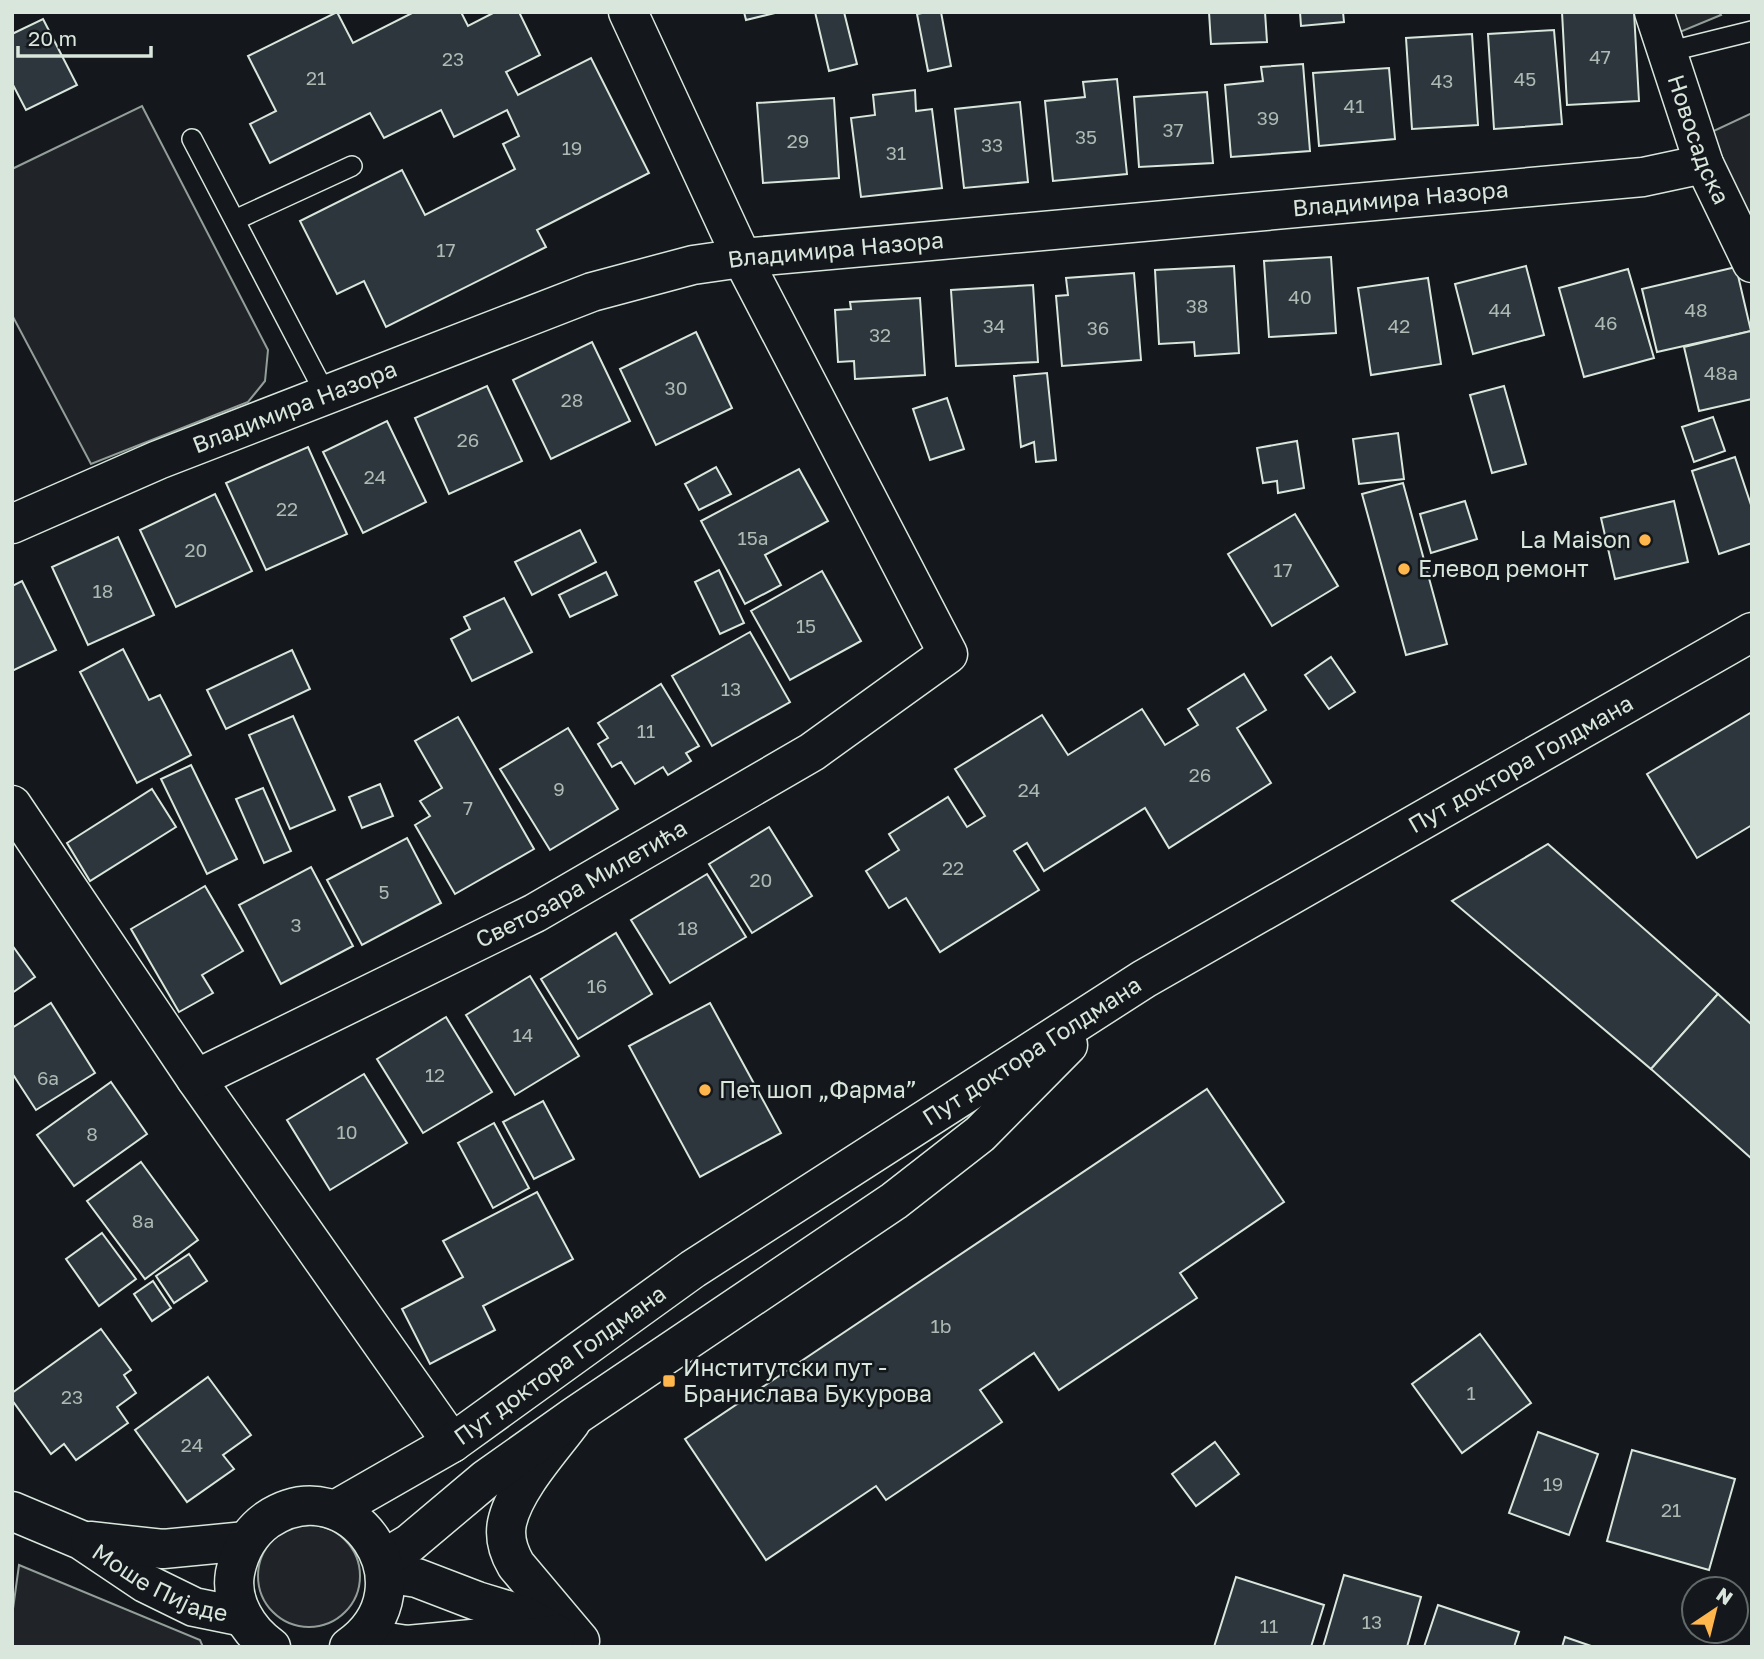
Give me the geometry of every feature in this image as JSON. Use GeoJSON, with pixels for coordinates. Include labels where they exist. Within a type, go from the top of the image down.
{"type":"FeatureCollection","features":[{"type":"Feature","properties":{"kind":"street"},"geometry":{"type":"LineString","coordinates":[[628,12],[742,258]]}},
{"type":"Feature","properties":{"kind":"street","name":"Новосадска"},"geometry":{"type":"LineString","coordinates":[[1654,12],[1704,164],[1752,263]]}},
{"type":"Feature","properties":{"kind":"street","name":"Владимира Назора"},"geometry":{"type":"LineString","coordinates":[[12,524],[158,460],[592,292],[693,265],[742,258],[1643,177],[1704,164]]}},
{"type":"Feature","properties":{"kind":"street","name":"Светозара Милетића"},"geometry":{"type":"LineString","coordinates":[[196,1079],[535,913],[812,752],[948,654],[742,258]]}},
{"type":"Feature","properties":{"kind":"street","name":"Пут доктора Голдмана"},"geometry":{"type":"LineString","coordinates":[[335,1510],[452,1443],[693,1269],[1144,979],[1752,632]]}},
{"type":"Feature","properties":{"kind":"street"},"geometry":{"type":"LineString","coordinates":[[12,805],[196,1079],[452,1443]]}},
{"type":"Feature","properties":{"kind":"street"},"geometry":{"type":"LineString","coordinates":[[384,1566],[486,1479],[575,1416],[894,1202],[944,1165],[1013,1103],[1108,1002]]}},
{"type":"Feature","properties":{"kind":"street"},"geometry":{"type":"LineString","coordinates":[[575,1416],[522,1491],[507,1522],[506,1538],[510,1555],[516,1565],[577,1641]]}},
{"type":"Feature","properties":{"kind":"street"},"geometry":{"type":"LineString","coordinates":[[253,1636],[236,1598],[234,1578],[237,1559],[246,1541],[259,1526],[276,1514],[315,1506],[335,1510],[356,1521],[372,1538],[384,1566],[386,1591],[381,1609],[373,1625],[355,1643]]}},
{"type":"Feature","properties":{"kind":"street","name":"Моше Пијаде"},"geometry":{"type":"LineString","coordinates":[[12,1511],[81,1540],[145,1583],[253,1636]]}},
{"type":"Feature","properties":{"kind":"street","name":"Моше Пијаде"},"geometry":{"type":"LineString","coordinates":[[81,1540],[163,1549],[246,1541]]}},
{"type":"Feature","properties":{"kind":"street"},"geometry":{"type":"LineString","coordinates":[[384,1566],[523,1615],[577,1641]]}},
{"type":"Feature","properties":{"kind":"street"},"geometry":{"type":"LineString","coordinates":[[355,1643],[407,1645],[472,1639],[577,1641]]}},
{"type":"Feature","properties":{"kind":"lane"},"geometry":{"type":"LineString","coordinates":[[1667,52],[1752,31]]}},
{"type":"Feature","properties":{"kind":"lane"},"geometry":{"type":"LineString","coordinates":[[192,139],[326,395]]}},
{"type":"Feature","properties":{"kind":"lane"},"geometry":{"type":"LineString","coordinates":[[235,220],[352,166]]}},
{"type":"Feature","properties":{"kind":"shaded area"},"geometry":{"type":"Polygon","coordinates":[[[1654,12],[1719,12],[1721,15],[1663,39],[1654,12]]]}},
{"type":"Feature","properties":{"kind":"shaded area"},"geometry":{"type":"Polygon","coordinates":[[[142,106],[268,350],[265,381],[248,402],[91,464],[12,315],[12,169],[142,106]]]}},
{"type":"Feature","properties":{"kind":"shaded area"},"geometry":{"type":"Polygon","coordinates":[[[1752,113],[1752,238],[1705,135],[1752,113]]]}},
{"type":"Feature","properties":{"kind":"shaded area"},"geometry":{"type":"Polygon","coordinates":[[[309,1525],[329,1529],[345,1540],[356,1556],[360,1576],[356,1596],[345,1612],[329,1623],[309,1627],[289,1623],[273,1612],[262,1596],[258,1576],[262,1556],[273,1540],[289,1529],[309,1525]]]}},
{"type":"Feature","properties":{"kind":"shaded area"},"geometry":{"type":"Polygon","coordinates":[[[19,1565],[200,1640],[203,1647],[12,1647],[12,1616],[19,1565]]]}},
{"type":"Feature","properties":{"kind":"building"},"geometry":{"type":"Polygon","coordinates":[[[337,12],[353,43],[414,12],[461,12],[468,26],[495,12],[519,12],[540,55],[506,72],[518,95],[591,58],[649,173],[537,230],[546,247],[386,327],[364,281],[337,294],[300,221],[402,170],[425,215],[515,169],[503,144],[519,136],[507,110],[454,137],[441,110],[384,138],[370,113],[270,163],[250,124],[276,111],[248,56],[337,12]]]}},
{"type":"Feature","properties":{"kind":"building"},"geometry":{"type":"Polygon","coordinates":[[[744,12],[779,12],[746,20],[744,12]]]}},
{"type":"Feature","properties":{"kind":"building"},"geometry":{"type":"Polygon","coordinates":[[[815,12],[844,12],[857,64],[829,71],[815,12]]]}},
{"type":"Feature","properties":{"kind":"building"},"geometry":{"type":"Polygon","coordinates":[[[941,12],[951,66],[928,71],[917,14],[941,12]]]}},
{"type":"Feature","properties":{"kind":"building"},"geometry":{"type":"Polygon","coordinates":[[[1209,12],[1265,12],[1267,42],[1211,44],[1209,12]]]}},
{"type":"Feature","properties":{"kind":"building"},"geometry":{"type":"Polygon","coordinates":[[[1300,12],[1343,12],[1344,22],[1301,26],[1300,12]]]}},
{"type":"Feature","properties":{"kind":"building"},"geometry":{"type":"Polygon","coordinates":[[[1562,12],[1634,12],[1639,101],[1567,105],[1562,12]]]}},
{"type":"Feature","properties":{"kind":"building"},"geometry":{"type":"Polygon","coordinates":[[[43,19],[77,85],[26,110],[12,83],[12,34],[43,19]]]}},
{"type":"Feature","properties":{"kind":"building"},"geometry":{"type":"Polygon","coordinates":[[[1554,30],[1562,124],[1494,129],[1488,34],[1554,30]]]}},
{"type":"Feature","properties":{"kind":"building"},"geometry":{"type":"Polygon","coordinates":[[[1472,34],[1478,125],[1412,129],[1406,38],[1472,34]]]}},
{"type":"Feature","properties":{"kind":"building"},"geometry":{"type":"Polygon","coordinates":[[[1303,64],[1310,151],[1231,157],[1225,85],[1263,81],[1261,67],[1303,64]]]}},
{"type":"Feature","properties":{"kind":"building"},"geometry":{"type":"Polygon","coordinates":[[[1389,68],[1395,139],[1319,146],[1313,73],[1389,68]]]}},
{"type":"Feature","properties":{"kind":"building"},"geometry":{"type":"Polygon","coordinates":[[[1117,79],[1127,174],[1053,181],[1045,101],[1085,97],[1083,82],[1117,79]]]}},
{"type":"Feature","properties":{"kind":"building"},"geometry":{"type":"Polygon","coordinates":[[[915,90],[916,111],[932,109],[942,188],[861,197],[851,118],[875,115],[873,95],[915,90]]]}},
{"type":"Feature","properties":{"kind":"building"},"geometry":{"type":"Polygon","coordinates":[[[1207,92],[1213,163],[1139,167],[1134,97],[1207,92]]]}},
{"type":"Feature","properties":{"kind":"building"},"geometry":{"type":"Polygon","coordinates":[[[834,98],[839,178],[763,183],[757,103],[834,98]]]}},
{"type":"Feature","properties":{"kind":"building"},"geometry":{"type":"Polygon","coordinates":[[[1020,102],[1028,182],[964,188],[955,109],[1020,102]]]}},
{"type":"Feature","properties":{"kind":"building"},"geometry":{"type":"Polygon","coordinates":[[[1331,257],[1336,333],[1269,337],[1264,261],[1331,257]]]}},
{"type":"Feature","properties":{"kind":"building"},"geometry":{"type":"Polygon","coordinates":[[[1234,266],[1239,353],[1195,356],[1194,342],[1159,344],[1155,270],[1234,266]]]}},
{"type":"Feature","properties":{"kind":"building"},"geometry":{"type":"Polygon","coordinates":[[[1526,266],[1544,335],[1473,354],[1455,284],[1526,266]]]}},
{"type":"Feature","properties":{"kind":"building"},"geometry":{"type":"Polygon","coordinates":[[[1736,267],[1751,331],[1657,352],[1642,289],[1736,267]]]}},
{"type":"Feature","properties":{"kind":"building"},"geometry":{"type":"Polygon","coordinates":[[[1628,269],[1654,358],[1584,377],[1559,288],[1628,269]]]}},
{"type":"Feature","properties":{"kind":"building"},"geometry":{"type":"Polygon","coordinates":[[[1134,273],[1141,360],[1062,366],[1056,296],[1068,295],[1066,278],[1134,273]]]}},
{"type":"Feature","properties":{"kind":"building"},"geometry":{"type":"Polygon","coordinates":[[[1428,278],[1441,364],[1371,375],[1358,288],[1428,278]]]}},
{"type":"Feature","properties":{"kind":"building"},"geometry":{"type":"Polygon","coordinates":[[[1033,285],[1038,362],[956,366],[951,290],[1033,285]]]}},
{"type":"Feature","properties":{"kind":"building"},"geometry":{"type":"Polygon","coordinates":[[[920,298],[925,375],[855,379],[854,361],[838,362],[835,310],[851,309],[850,302],[920,298]]]}},
{"type":"Feature","properties":{"kind":"building"},"geometry":{"type":"Polygon","coordinates":[[[1751,331],[1752,399],[1699,411],[1684,347],[1751,331]]]}},
{"type":"Feature","properties":{"kind":"building"},"geometry":{"type":"Polygon","coordinates":[[[696,332],[732,408],[656,445],[620,369],[696,332]]]}},
{"type":"Feature","properties":{"kind":"building"},"geometry":{"type":"Polygon","coordinates":[[[592,342],[630,421],[551,459],[513,380],[592,342]]]}},
{"type":"Feature","properties":{"kind":"building"},"geometry":{"type":"Polygon","coordinates":[[[1047,373],[1056,460],[1036,462],[1034,442],[1021,447],[1014,376],[1047,373]]]}},
{"type":"Feature","properties":{"kind":"building"},"geometry":{"type":"Polygon","coordinates":[[[487,386],[522,461],[449,494],[415,418],[487,386]]]}},
{"type":"Feature","properties":{"kind":"building"},"geometry":{"type":"Polygon","coordinates":[[[1504,386],[1526,464],[1492,473],[1470,395],[1504,386]]]}},
{"type":"Feature","properties":{"kind":"building"},"geometry":{"type":"Polygon","coordinates":[[[947,398],[964,449],[930,460],[913,409],[947,398]]]}},
{"type":"Feature","properties":{"kind":"building"},"geometry":{"type":"Polygon","coordinates":[[[1713,417],[1725,451],[1694,462],[1682,427],[1713,417]]]}},
{"type":"Feature","properties":{"kind":"building"},"geometry":{"type":"Polygon","coordinates":[[[387,421],[426,502],[363,533],[323,452],[387,421]]]}},
{"type":"Feature","properties":{"kind":"building"},"geometry":{"type":"Polygon","coordinates":[[[1398,433],[1404,479],[1359,484],[1353,439],[1398,433]]]}},
{"type":"Feature","properties":{"kind":"building"},"geometry":{"type":"Polygon","coordinates":[[[1297,441],[1304,488],[1278,493],[1277,481],[1263,483],[1257,448],[1297,441]]]}},
{"type":"Feature","properties":{"kind":"building"},"geometry":{"type":"Polygon","coordinates":[[[308,447],[347,534],[266,570],[226,483],[308,447]]]}},
{"type":"Feature","properties":{"kind":"building"},"geometry":{"type":"Polygon","coordinates":[[[1735,457],[1752,508],[1752,543],[1719,554],[1692,471],[1735,457]]]}},
{"type":"Feature","properties":{"kind":"building"},"geometry":{"type":"Polygon","coordinates":[[[716,467],[731,494],[699,510],[685,484],[716,467]]]}},
{"type":"Feature","properties":{"kind":"building"},"geometry":{"type":"Polygon","coordinates":[[[799,469],[828,521],[765,555],[781,585],[745,604],[701,521],[799,469]]]}},
{"type":"Feature","properties":{"kind":"building","name":"Елевод ремонт"},"geometry":{"type":"Polygon","coordinates":[[[1403,483],[1447,644],[1406,655],[1362,494],[1403,483]]]}},
{"type":"Feature","properties":{"kind":"building"},"geometry":{"type":"Polygon","coordinates":[[[215,494],[252,571],[176,607],[140,530],[215,494]]]}},
{"type":"Feature","properties":{"kind":"building"},"geometry":{"type":"Polygon","coordinates":[[[1465,501],[1477,539],[1431,553],[1420,514],[1465,501]]]}},
{"type":"Feature","properties":{"kind":"building","name":"La Maison"},"geometry":{"type":"Polygon","coordinates":[[[1674,501],[1688,562],[1615,579],[1601,518],[1674,501]]]}},
{"type":"Feature","properties":{"kind":"building"},"geometry":{"type":"Polygon","coordinates":[[[1295,514],[1338,586],[1272,626],[1228,554],[1295,514]]]}},
{"type":"Feature","properties":{"kind":"building"},"geometry":{"type":"Polygon","coordinates":[[[580,530],[596,562],[532,595],[515,562],[580,530]]]}},
{"type":"Feature","properties":{"kind":"building"},"geometry":{"type":"Polygon","coordinates":[[[118,537],[154,615],[88,645],[52,567],[118,537]]]}},
{"type":"Feature","properties":{"kind":"building"},"geometry":{"type":"Polygon","coordinates":[[[719,570],[744,623],[720,634],[695,582],[719,570]]]}},
{"type":"Feature","properties":{"kind":"building"},"geometry":{"type":"Polygon","coordinates":[[[822,571],[861,641],[790,680],[751,611],[822,571]]]}},
{"type":"Feature","properties":{"kind":"building"},"geometry":{"type":"Polygon","coordinates":[[[606,572],[617,595],[570,617],[559,595],[606,572]]]}},
{"type":"Feature","properties":{"kind":"building"},"geometry":{"type":"Polygon","coordinates":[[[22,581],[56,650],[12,671],[12,586],[22,581]]]}},
{"type":"Feature","properties":{"kind":"building"},"geometry":{"type":"Polygon","coordinates":[[[504,598],[532,652],[472,681],[451,639],[470,629],[464,617],[504,598]]]}},
{"type":"Feature","properties":{"kind":"building"},"geometry":{"type":"Polygon","coordinates":[[[750,632],[790,702],[712,746],[672,676],[750,632]]]}},
{"type":"Feature","properties":{"kind":"building"},"geometry":{"type":"Polygon","coordinates":[[[123,649],[149,700],[160,695],[191,755],[137,783],[80,672],[123,649]]]}},
{"type":"Feature","properties":{"kind":"building"},"geometry":{"type":"Polygon","coordinates":[[[292,650],[310,689],[226,729],[207,690],[292,650]]]}},
{"type":"Feature","properties":{"kind":"building"},"geometry":{"type":"Polygon","coordinates":[[[1331,657],[1355,692],[1329,709],[1305,675],[1331,657]]]}},
{"type":"Feature","properties":{"kind":"building"},"geometry":{"type":"Polygon","coordinates":[[[1244,674],[1266,710],[1237,728],[1271,783],[1169,848],[1145,808],[1044,871],[1027,843],[1014,851],[1039,890],[940,952],[906,898],[889,908],[866,871],[899,850],[889,834],[948,797],[967,827],[985,816],[955,769],[1042,715],[1068,755],[1142,709],[1165,745],[1198,725],[1188,709],[1244,674]]]}},
{"type":"Feature","properties":{"kind":"building"},"geometry":{"type":"Polygon","coordinates":[[[661,684],[699,746],[686,753],[691,761],[668,775],[663,767],[635,784],[621,762],[612,767],[598,744],[608,738],[598,723],[661,684]]]}},
{"type":"Feature","properties":{"kind":"building"},"geometry":{"type":"Polygon","coordinates":[[[1752,712],[1752,825],[1697,858],[1647,774],[1752,712]]]}},
{"type":"Feature","properties":{"kind":"building"},"geometry":{"type":"Polygon","coordinates":[[[293,716],[335,810],[290,829],[249,735],[293,716]]]}},
{"type":"Feature","properties":{"kind":"building"},"geometry":{"type":"Polygon","coordinates":[[[458,717],[534,849],[455,894],[415,825],[430,816],[420,801],[442,788],[415,741],[458,717]]]}},
{"type":"Feature","properties":{"kind":"building"},"geometry":{"type":"Polygon","coordinates":[[[568,728],[618,809],[550,850],[500,769],[568,728]]]}},
{"type":"Feature","properties":{"kind":"building"},"geometry":{"type":"Polygon","coordinates":[[[191,765],[237,859],[207,874],[161,779],[191,765]]]}},
{"type":"Feature","properties":{"kind":"building"},"geometry":{"type":"Polygon","coordinates":[[[380,784],[393,816],[362,828],[349,797],[380,784]]]}},
{"type":"Feature","properties":{"kind":"building"},"geometry":{"type":"Polygon","coordinates":[[[263,788],[291,851],[264,863],[236,799],[263,788]]]}},
{"type":"Feature","properties":{"kind":"building"},"geometry":{"type":"Polygon","coordinates":[[[152,789],[176,827],[90,881],[67,843],[152,789]]]}},
{"type":"Feature","properties":{"kind":"building"},"geometry":{"type":"Polygon","coordinates":[[[769,827],[812,896],[752,933],[709,864],[769,827]]]}},
{"type":"Feature","properties":{"kind":"building"},"geometry":{"type":"Polygon","coordinates":[[[407,838],[441,903],[362,945],[327,880],[407,838]]]}},
{"type":"Feature","properties":{"kind":"building"},"geometry":{"type":"Polygon","coordinates":[[[1548,844],[1718,994],[1651,1069],[1452,901],[1548,844]]]}},
{"type":"Feature","properties":{"kind":"building"},"geometry":{"type":"Polygon","coordinates":[[[311,867],[353,946],[281,984],[239,905],[311,867]]]}},
{"type":"Feature","properties":{"kind":"building"},"geometry":{"type":"Polygon","coordinates":[[[707,874],[746,937],[670,983],[631,920],[707,874]]]}},
{"type":"Feature","properties":{"kind":"building"},"geometry":{"type":"Polygon","coordinates":[[[205,886],[243,951],[202,975],[213,993],[179,1012],[131,929],[205,886]]]}},
{"type":"Feature","properties":{"kind":"building"},"geometry":{"type":"Polygon","coordinates":[[[616,933],[652,994],[578,1039],[541,979],[616,933]]]}},
{"type":"Feature","properties":{"kind":"building"},"geometry":{"type":"Polygon","coordinates":[[[12,945],[35,977],[12,993],[12,945]]]}},
{"type":"Feature","properties":{"kind":"building"},"geometry":{"type":"Polygon","coordinates":[[[530,976],[579,1056],[515,1095],[466,1015],[530,976]]]}},
{"type":"Feature","properties":{"kind":"building"},"geometry":{"type":"Polygon","coordinates":[[[1718,994],[1752,1025],[1752,1159],[1651,1069],[1718,994]]]}},
{"type":"Feature","properties":{"kind":"building"},"geometry":{"type":"Polygon","coordinates":[[[51,1003],[95,1073],[36,1110],[12,1073],[12,1028],[51,1003]]]}},
{"type":"Feature","properties":{"kind":"building","name":"Пет шоп „Фарма”"},"geometry":{"type":"Polygon","coordinates":[[[710,1003],[781,1133],[700,1177],[629,1046],[710,1003]]]}},
{"type":"Feature","properties":{"kind":"building"},"geometry":{"type":"Polygon","coordinates":[[[446,1017],[492,1092],[423,1133],[377,1059],[446,1017]]]}},
{"type":"Feature","properties":{"kind":"building"},"geometry":{"type":"Polygon","coordinates":[[[364,1074],[407,1143],[330,1190],[287,1120],[364,1074]]]}},
{"type":"Feature","properties":{"kind":"building"},"geometry":{"type":"Polygon","coordinates":[[[111,1082],[147,1134],[74,1186],[37,1135],[111,1082]]]}},
{"type":"Feature","properties":{"kind":"building"},"geometry":{"type":"Polygon","coordinates":[[[1207,1089],[1284,1202],[1180,1273],[1197,1298],[1059,1390],[1034,1353],[980,1390],[1002,1422],[886,1500],[876,1486],[766,1560],[685,1439],[1207,1089]]]}},
{"type":"Feature","properties":{"kind":"building"},"geometry":{"type":"Polygon","coordinates":[[[543,1101],[574,1159],[534,1179],[503,1122],[543,1101]]]}},
{"type":"Feature","properties":{"kind":"building"},"geometry":{"type":"Polygon","coordinates":[[[494,1123],[529,1188],[493,1208],[458,1143],[494,1123]]]}},
{"type":"Feature","properties":{"kind":"building"},"geometry":{"type":"Polygon","coordinates":[[[141,1162],[198,1240],[145,1279],[87,1201],[141,1162]]]}},
{"type":"Feature","properties":{"kind":"building"},"geometry":{"type":"Polygon","coordinates":[[[537,1192],[573,1259],[483,1306],[495,1330],[430,1364],[402,1309],[463,1277],[443,1241],[537,1192]]]}},
{"type":"Feature","properties":{"kind":"building"},"geometry":{"type":"Polygon","coordinates":[[[102,1233],[136,1279],[99,1306],[66,1259],[102,1233]]]}},
{"type":"Feature","properties":{"kind":"building"},"geometry":{"type":"Polygon","coordinates":[[[189,1254],[207,1281],[174,1303],[156,1276],[189,1254]]]}},
{"type":"Feature","properties":{"kind":"building"},"geometry":{"type":"Polygon","coordinates":[[[153,1281],[171,1308],[152,1321],[134,1294],[153,1281]]]}},
{"type":"Feature","properties":{"kind":"building"},"geometry":{"type":"Polygon","coordinates":[[[101,1329],[131,1370],[124,1375],[136,1393],[117,1407],[128,1423],[76,1460],[64,1444],[51,1454],[12,1400],[12,1393],[101,1329]]]}},
{"type":"Feature","properties":{"kind":"building"},"geometry":{"type":"Polygon","coordinates":[[[1480,1334],[1531,1403],[1462,1453],[1412,1384],[1480,1334]]]}},
{"type":"Feature","properties":{"kind":"building"},"geometry":{"type":"Polygon","coordinates":[[[208,1377],[251,1435],[223,1455],[234,1469],[187,1502],[135,1430],[208,1377]]]}},
{"type":"Feature","properties":{"kind":"building"},"geometry":{"type":"Polygon","coordinates":[[[1538,1432],[1598,1454],[1569,1535],[1509,1513],[1538,1432]]]}},
{"type":"Feature","properties":{"kind":"building"},"geometry":{"type":"Polygon","coordinates":[[[1215,1442],[1239,1474],[1196,1506],[1172,1474],[1215,1442]]]}},
{"type":"Feature","properties":{"kind":"building"},"geometry":{"type":"Polygon","coordinates":[[[1632,1450],[1735,1479],[1709,1570],[1607,1541],[1632,1450]]]}},
{"type":"Feature","properties":{"kind":"building"},"geometry":{"type":"Polygon","coordinates":[[[1344,1575],[1421,1597],[1407,1647],[1323,1647],[1344,1575]]]}},
{"type":"Feature","properties":{"kind":"building"},"geometry":{"type":"Polygon","coordinates":[[[1236,1577],[1324,1605],[1311,1647],[1214,1647],[1236,1577]]]}},
{"type":"Feature","properties":{"kind":"building"},"geometry":{"type":"Polygon","coordinates":[[[1438,1605],[1519,1632],[1514,1647],[1424,1647],[1438,1605]]]}},
{"type":"Feature","properties":{"kind":"building"},"geometry":{"type":"Polygon","coordinates":[[[1565,1637],[1594,1647],[1562,1647],[1565,1637]]]}},
{"type":"Feature","properties":{"kind":"place","name":"La Maison"},"geometry":{"type":"Point","coordinates":[1645,540]}},
{"type":"Feature","properties":{"kind":"place","name":"Елевод ремонт"},"geometry":{"type":"Point","coordinates":[1404,569]}},
{"type":"Feature","properties":{"kind":"place","name":"Пет шоп „Фарма”"},"geometry":{"type":"Point","coordinates":[705,1090]}},
{"type":"Feature","properties":{"kind":"place","name":"Институтски пут - Бранислава Букурова"},"geometry":{"type":"Point","coordinates":[669,1381]}}]}
